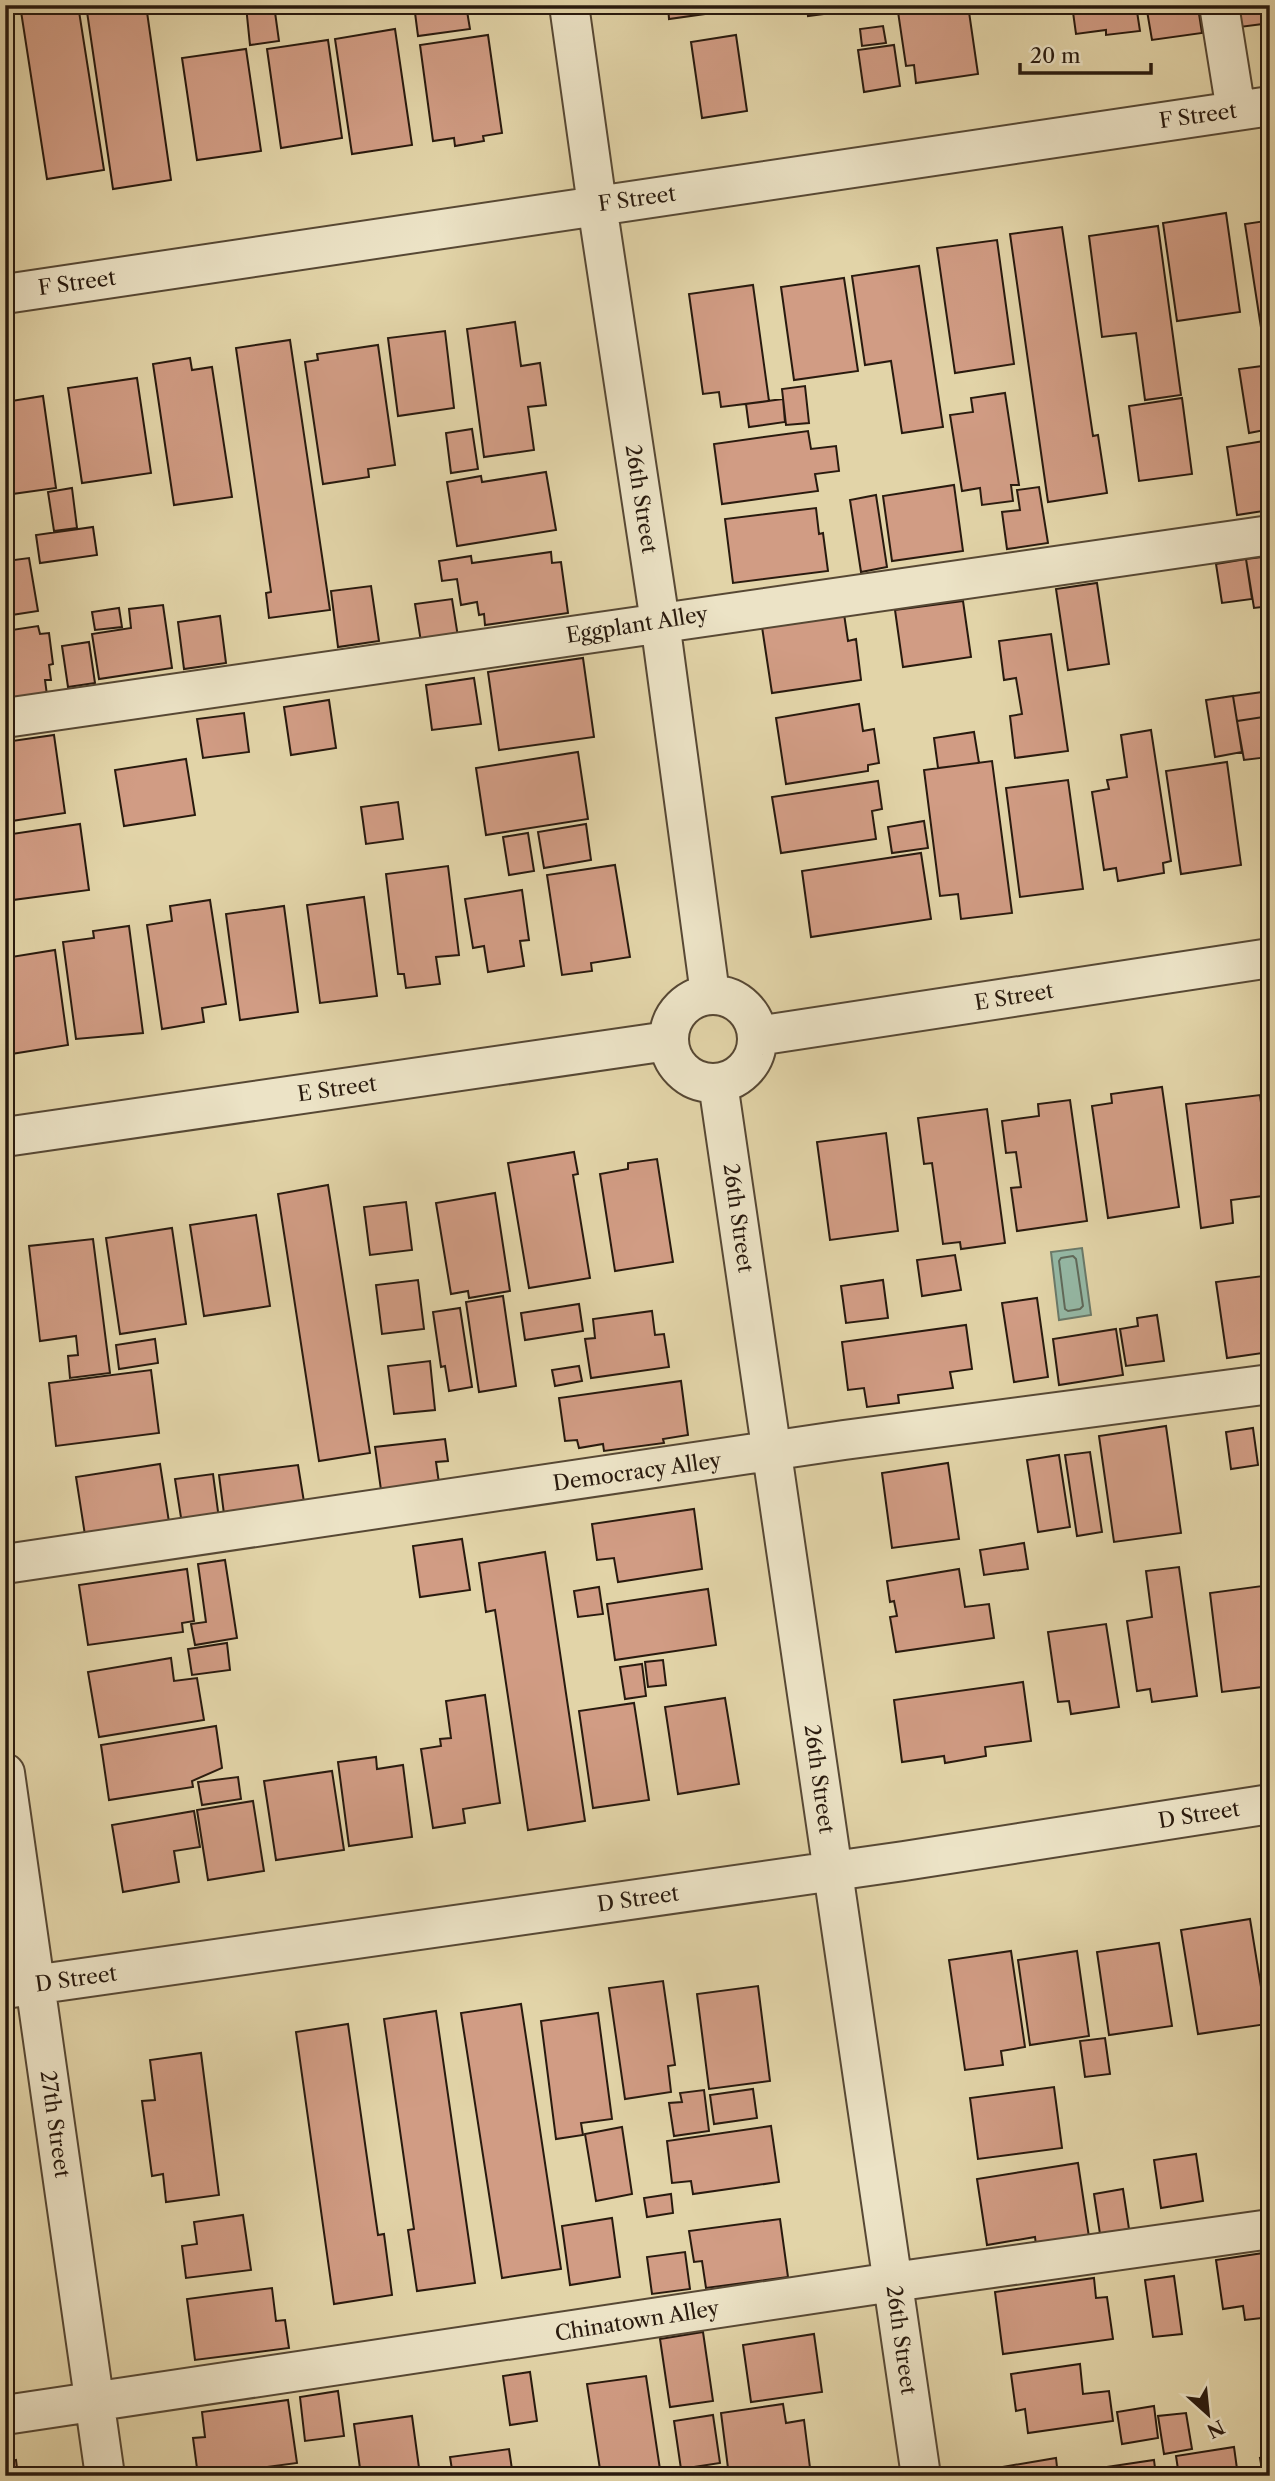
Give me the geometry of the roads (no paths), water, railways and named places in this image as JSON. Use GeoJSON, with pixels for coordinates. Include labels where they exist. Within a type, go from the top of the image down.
{"type":"FeatureCollection","features":[{"type":"Feature","properties":{"kind":"street","name":"26th Street"},"geometry":{"type":"LineString","coordinates":[[569,5],[660,622],[710,994]]}},
{"type":"Feature","properties":{"kind":"street"},"geometry":{"type":"LineString","coordinates":[[1219,5],[1253,108]]}},
{"type":"Feature","properties":{"kind":"street","name":"F Street"},"geometry":{"type":"LineString","coordinates":[[5,294],[1253,108]]}},
{"type":"Feature","properties":{"kind":"street","name":"Eggplant Alley"},"geometry":{"type":"LineString","coordinates":[[5,718],[1270,535]]}},
{"type":"Feature","properties":{"kind":"street","name":"E Street"},"geometry":{"type":"LineString","coordinates":[[757,1036],[1270,958]]}},
{"type":"Feature","properties":{"kind":"street"},"geometry":{"type":"LineString","coordinates":[[710,994],[727,996],[742,1005],[753,1018],[757,1036],[753,1058],[747,1067],[729,1080],[719,1083],[701,1081],[684,1073],[673,1059],[668,1041],[670,1025],[679,1010],[693,999],[710,994]]}},
{"type":"Feature","properties":{"kind":"street","name":"E Street"},"geometry":{"type":"LineString","coordinates":[[5,1137],[668,1041]]}},
{"type":"Feature","properties":{"kind":"street","name":"26th Street"},"geometry":{"type":"LineString","coordinates":[[719,1083],[921,2476]]}},
{"type":"Feature","properties":{"kind":"street","name":"Democracy Alley"},"geometry":{"type":"LineString","coordinates":[[5,1564],[772,1452],[1270,1384]]}},
{"type":"Feature","properties":{"kind":"street","name":"27th Street"},"geometry":{"type":"LineString","coordinates":[[5,1773],[20,1987],[105,2476]]}},
{"type":"Feature","properties":{"kind":"street","name":"D Street"},"geometry":{"type":"LineString","coordinates":[[20,1987],[833,1871],[1270,1804]]}},
{"type":"Feature","properties":{"kind":"street","name":"Chinatown Alley"},"geometry":{"type":"LineString","coordinates":[[5,2416],[892,2282],[1270,2229]]}},
{"type":"Feature","properties":{"kind":"water"},"geometry":{"type":"Polygon","coordinates":[[[1082,1248],[1091,1315],[1059,1320],[1051,1252],[1082,1248]]]}}]}
